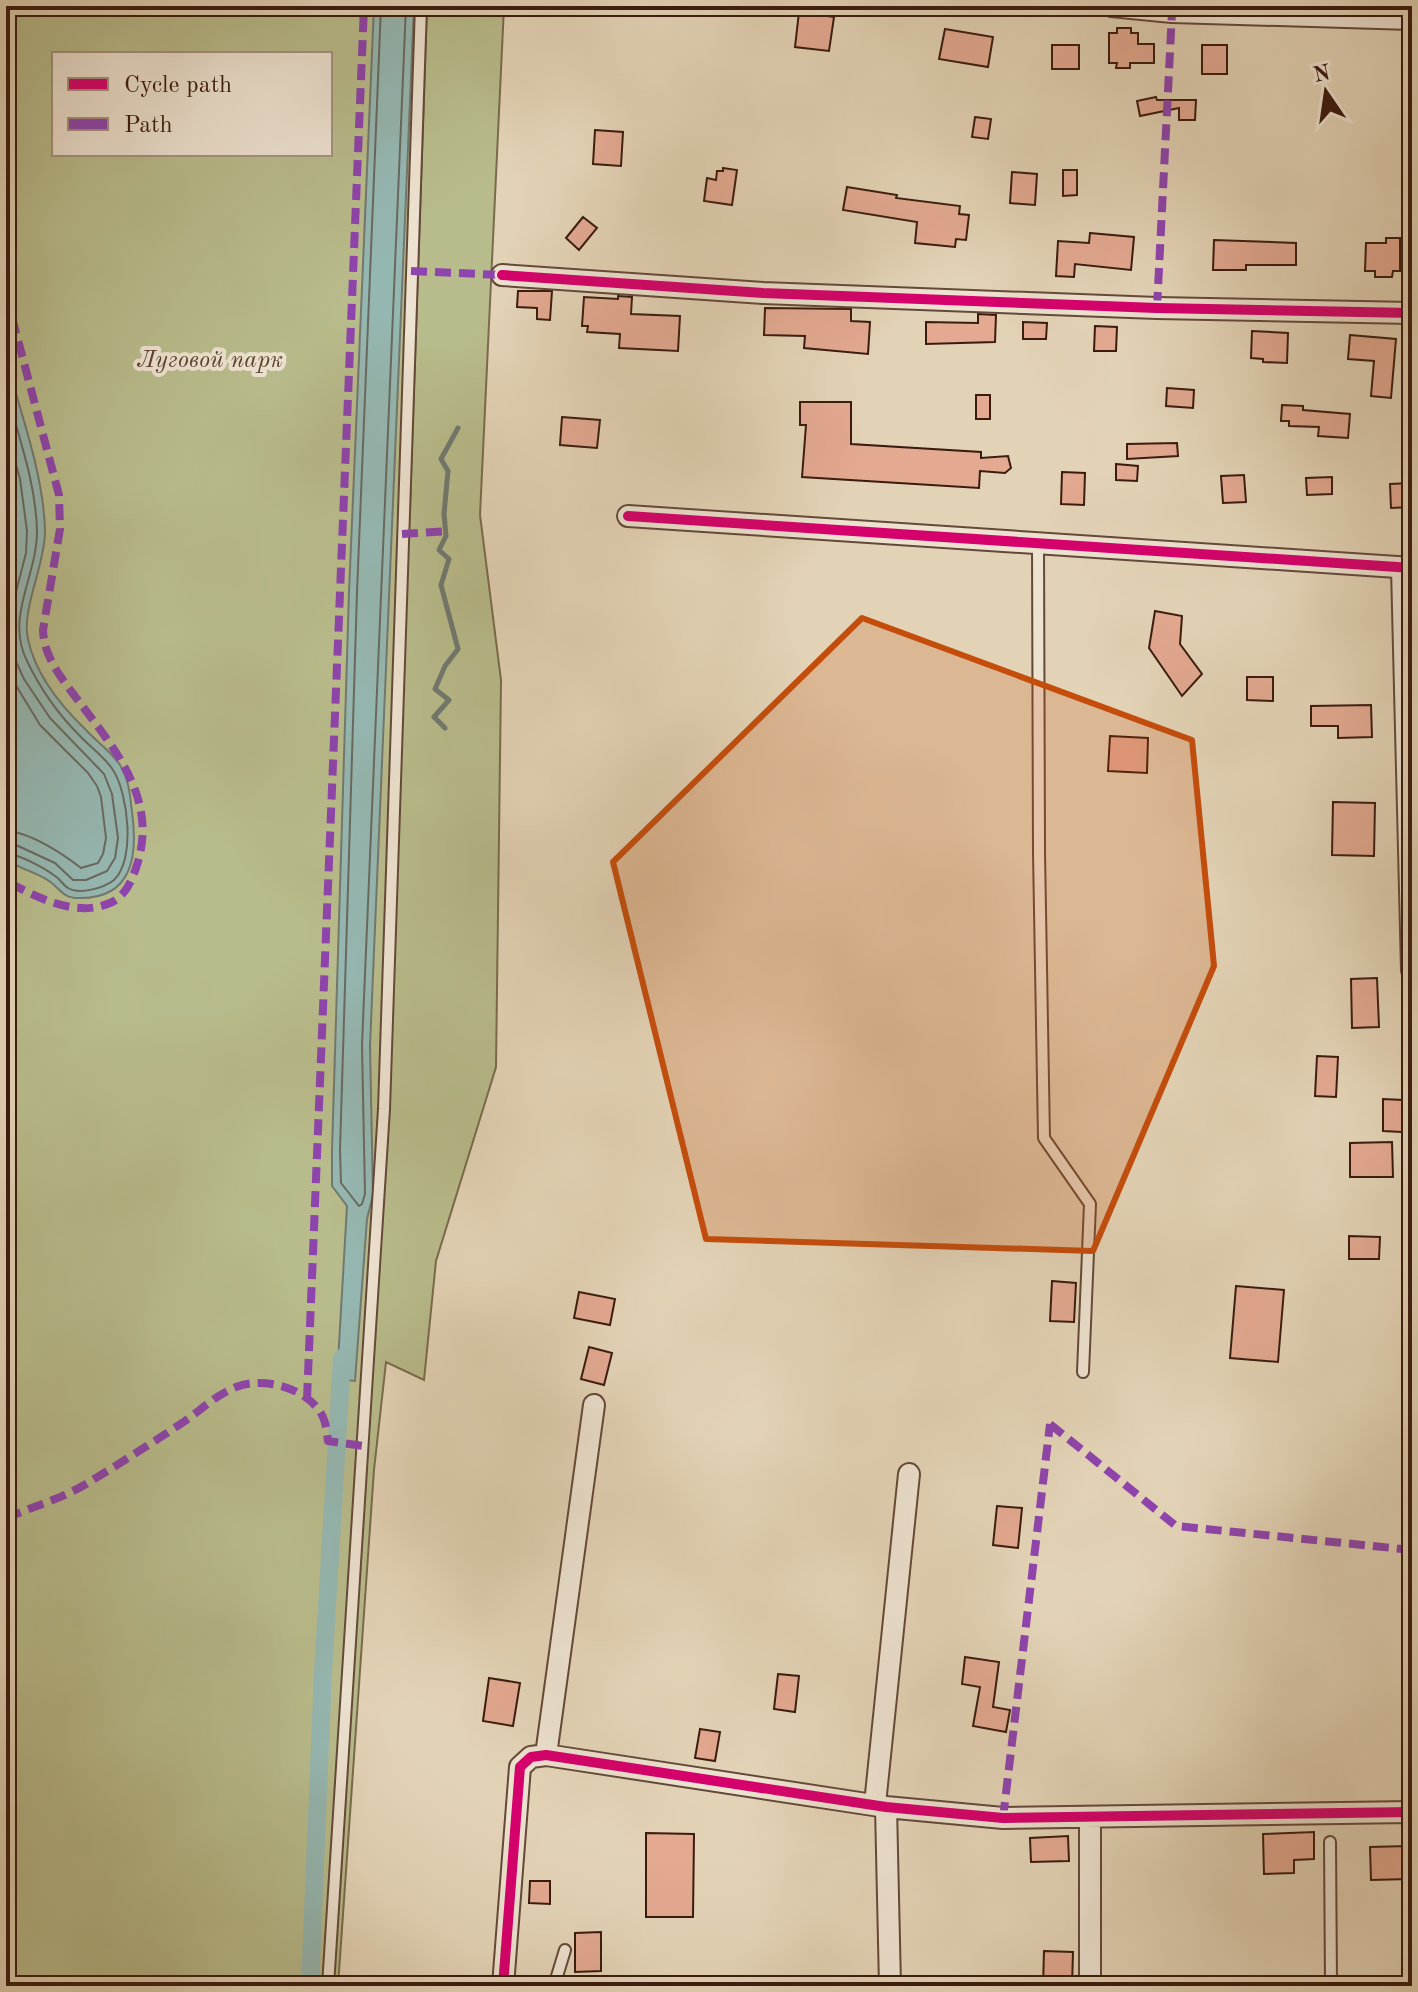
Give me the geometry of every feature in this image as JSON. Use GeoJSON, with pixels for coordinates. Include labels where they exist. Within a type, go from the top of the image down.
{"type":"FeatureCollection","features":[{"type":"Feature","properties":{"kind":"street"},"geometry":{"type":"LineString","coordinates":[[1111,6],[1172,12],[1412,19]]}},
{"type":"Feature","properties":{"kind":"street"},"geometry":{"type":"LineString","coordinates":[[502,275],[763,293],[1157,308],[1412,313]]}},
{"type":"Feature","properties":{"kind":"street"},"geometry":{"type":"LineString","coordinates":[[628,516],[1407,568],[1412,970]]}},
{"type":"Feature","properties":{"kind":"street"},"geometry":{"type":"LineString","coordinates":[[546,1755],[594,1405]]}},
{"type":"Feature","properties":{"kind":"street"},"geometry":{"type":"LineString","coordinates":[[890,1986],[880,1806],[909,1474]]}},
{"type":"Feature","properties":{"kind":"street"},"geometry":{"type":"LineString","coordinates":[[503,1986],[520,1767],[531,1757],[546,1755],[880,1806],[1003,1818],[1412,1812]]}},
{"type":"Feature","properties":{"kind":"street"},"geometry":{"type":"LineString","coordinates":[[1090,1817],[1090,1986]]}},
{"type":"Feature","properties":{"kind":"lane"},"geometry":{"type":"LineString","coordinates":[[328,1986],[384,1109],[421,6]]}},
{"type":"Feature","properties":{"kind":"lane"},"geometry":{"type":"LineString","coordinates":[[1038,543],[1044,1138],[1090,1204],[1083,1372]]}},
{"type":"Feature","properties":{"kind":"lane"},"geometry":{"type":"LineString","coordinates":[[1330,1842],[1331,1986]]}},
{"type":"Feature","properties":{"kind":"lane"},"geometry":{"type":"LineString","coordinates":[[554,1986],[565,1950]]}},
{"type":"Feature","properties":{"kind":"highlighted area"},"geometry":{"type":"Polygon","coordinates":[[[862,618],[1192,740],[1214,966],[1093,1251],[706,1239],[613,862],[862,618]]]}},
{"type":"Feature","properties":{"kind":"green space","name":"Луговой парк"},"geometry":{"type":"Polygon","coordinates":[[[6,6],[424,6],[410,507],[427,6],[504,6],[480,515],[501,680],[496,1067],[436,1261],[424,1380],[386,1362],[374,1470],[338,1986],[6,1986],[6,6]]]}},
{"type":"Feature","properties":{"kind":"water"},"geometry":{"type":"Polygon","coordinates":[[[374,6],[414,6],[370,1046],[373,1195],[367,1219],[355,1381],[337,1379],[347,1206],[332,1186],[332,1150],[349,592],[374,6]]]}},
{"type":"Feature","properties":{"kind":"water"},"geometry":{"type":"Polygon","coordinates":[[[6,360],[31,445],[44,511],[44,545],[28,615],[31,652],[59,700],[120,765],[130,794],[134,844],[128,872],[111,891],[97,896],[69,896],[44,878],[6,859],[6,360]]]}},
{"type":"Feature","properties":{"kind":"building"},"geometry":{"type":"Polygon","coordinates":[[[799,12],[834,17],[829,51],[795,47],[799,12]]]}},
{"type":"Feature","properties":{"kind":"building"},"geometry":{"type":"Polygon","coordinates":[[[1117,28],[1131,28],[1131,33],[1138,33],[1138,44],[1154,44],[1154,63],[1130,63],[1130,68],[1116,68],[1117,63],[1109,63],[1109,33],[1117,33],[1117,28]]]}},
{"type":"Feature","properties":{"kind":"building"},"geometry":{"type":"Polygon","coordinates":[[[945,29],[993,37],[988,67],[939,59],[945,29]]]}},
{"type":"Feature","properties":{"kind":"building"},"geometry":{"type":"Polygon","coordinates":[[[1052,45],[1079,45],[1079,69],[1052,69],[1052,45]]]}},
{"type":"Feature","properties":{"kind":"building"},"geometry":{"type":"Polygon","coordinates":[[[1202,45],[1227,45],[1227,74],[1202,74],[1202,45]]]}},
{"type":"Feature","properties":{"kind":"building"},"geometry":{"type":"Polygon","coordinates":[[[1156,97],[1157,100],[1196,100],[1195,120],[1179,120],[1179,108],[1140,116],[1137,101],[1156,97]]]}},
{"type":"Feature","properties":{"kind":"building"},"geometry":{"type":"Polygon","coordinates":[[[975,117],[991,119],[988,139],[972,137],[975,117]]]}},
{"type":"Feature","properties":{"kind":"building"},"geometry":{"type":"Polygon","coordinates":[[[595,130],[623,132],[621,166],[593,164],[595,130]]]}},
{"type":"Feature","properties":{"kind":"building"},"geometry":{"type":"Polygon","coordinates":[[[723,168],[737,170],[732,205],[704,201],[707,178],[716,180],[717,171],[723,171],[723,168]]]}},
{"type":"Feature","properties":{"kind":"building"},"geometry":{"type":"Polygon","coordinates":[[[1063,170],[1077,170],[1077,195],[1063,196],[1063,170]]]}},
{"type":"Feature","properties":{"kind":"building"},"geometry":{"type":"Polygon","coordinates":[[[1012,172],[1037,174],[1035,205],[1010,203],[1012,172]]]}},
{"type":"Feature","properties":{"kind":"building"},"geometry":{"type":"Polygon","coordinates":[[[847,187],[897,195],[896,198],[960,206],[959,214],[969,215],[966,240],[956,239],[955,247],[915,243],[917,222],[843,210],[847,187]]]}},
{"type":"Feature","properties":{"kind":"building"},"geometry":{"type":"Polygon","coordinates":[[[583,217],[597,228],[579,250],[566,238],[583,217]]]}},
{"type":"Feature","properties":{"kind":"building"},"geometry":{"type":"Polygon","coordinates":[[[1090,233],[1134,237],[1131,270],[1075,264],[1074,277],[1056,276],[1058,241],[1089,243],[1090,233]]]}},
{"type":"Feature","properties":{"kind":"building"},"geometry":{"type":"Polygon","coordinates":[[[1386,238],[1400,238],[1400,271],[1393,271],[1392,277],[1375,277],[1375,271],[1365,271],[1366,243],[1386,243],[1386,238]]]}},
{"type":"Feature","properties":{"kind":"building"},"geometry":{"type":"Polygon","coordinates":[[[1214,240],[1296,243],[1296,265],[1246,265],[1246,270],[1213,270],[1214,240]]]}},
{"type":"Feature","properties":{"kind":"building"},"geometry":{"type":"Polygon","coordinates":[[[518,291],[552,291],[550,320],[537,319],[537,308],[517,307],[518,291]]]}},
{"type":"Feature","properties":{"kind":"building"},"geometry":{"type":"Polygon","coordinates":[[[618,296],[632,297],[631,314],[680,316],[678,351],[619,348],[620,334],[587,332],[588,326],[582,326],[584,297],[618,299],[618,296]]]}},
{"type":"Feature","properties":{"kind":"building"},"geometry":{"type":"Polygon","coordinates":[[[765,308],[851,309],[851,321],[870,322],[868,354],[804,348],[805,336],[764,335],[765,308]]]}},
{"type":"Feature","properties":{"kind":"building"},"geometry":{"type":"Polygon","coordinates":[[[978,314],[996,315],[995,342],[926,344],[926,322],[978,323],[978,314]]]}},
{"type":"Feature","properties":{"kind":"building"},"geometry":{"type":"Polygon","coordinates":[[[1023,322],[1047,323],[1046,339],[1023,339],[1023,322]]]}},
{"type":"Feature","properties":{"kind":"building"},"geometry":{"type":"Polygon","coordinates":[[[1095,326],[1117,327],[1116,351],[1094,351],[1095,326]]]}},
{"type":"Feature","properties":{"kind":"building"},"geometry":{"type":"Polygon","coordinates":[[[1252,331],[1288,333],[1287,363],[1251,358],[1252,331]]]}},
{"type":"Feature","properties":{"kind":"building"},"geometry":{"type":"Polygon","coordinates":[[[1350,335],[1396,339],[1391,398],[1371,396],[1374,361],[1348,359],[1350,335]]]}},
{"type":"Feature","properties":{"kind":"building"},"geometry":{"type":"Polygon","coordinates":[[[1167,388],[1194,390],[1193,408],[1166,406],[1167,388]]]}},
{"type":"Feature","properties":{"kind":"building"},"geometry":{"type":"Polygon","coordinates":[[[976,395],[990,395],[990,419],[976,419],[976,395]]]}},
{"type":"Feature","properties":{"kind":"building"},"geometry":{"type":"Polygon","coordinates":[[[800,402],[851,402],[851,444],[981,452],[981,458],[1008,456],[1011,468],[1005,473],[980,471],[979,488],[802,477],[806,425],[800,425],[800,402]]]}},
{"type":"Feature","properties":{"kind":"building"},"geometry":{"type":"Polygon","coordinates":[[[1282,405],[1350,414],[1348,438],[1318,436],[1319,427],[1289,426],[1289,421],[1281,421],[1282,405]]]}},
{"type":"Feature","properties":{"kind":"building"},"geometry":{"type":"Polygon","coordinates":[[[562,417],[600,420],[597,448],[560,445],[562,417]]]}},
{"type":"Feature","properties":{"kind":"building"},"geometry":{"type":"Polygon","coordinates":[[[1177,443],[1178,456],[1127,459],[1127,444],[1177,443]]]}},
{"type":"Feature","properties":{"kind":"building"},"geometry":{"type":"Polygon","coordinates":[[[1116,464],[1138,466],[1137,481],[1116,480],[1116,464]]]}},
{"type":"Feature","properties":{"kind":"building"},"geometry":{"type":"Polygon","coordinates":[[[1062,472],[1085,473],[1084,505],[1061,504],[1062,472]]]}},
{"type":"Feature","properties":{"kind":"building"},"geometry":{"type":"Polygon","coordinates":[[[1244,475],[1246,502],[1223,503],[1221,476],[1244,475]]]}},
{"type":"Feature","properties":{"kind":"building"},"geometry":{"type":"Polygon","coordinates":[[[1332,477],[1332,494],[1307,495],[1306,478],[1332,477]]]}},
{"type":"Feature","properties":{"kind":"building"},"geometry":{"type":"Polygon","coordinates":[[[1412,483],[1412,507],[1391,508],[1390,484],[1412,483]]]}},
{"type":"Feature","properties":{"kind":"building"},"geometry":{"type":"Polygon","coordinates":[[[1155,611],[1182,616],[1180,644],[1202,674],[1182,696],[1149,648],[1155,611]]]}},
{"type":"Feature","properties":{"kind":"building"},"geometry":{"type":"Polygon","coordinates":[[[1247,677],[1273,677],[1273,701],[1247,700],[1247,677]]]}},
{"type":"Feature","properties":{"kind":"building"},"geometry":{"type":"Polygon","coordinates":[[[1371,705],[1372,737],[1338,738],[1338,726],[1311,726],[1311,706],[1371,705]]]}},
{"type":"Feature","properties":{"kind":"building"},"geometry":{"type":"Polygon","coordinates":[[[1110,736],[1148,738],[1147,773],[1108,771],[1110,736]]]}},
{"type":"Feature","properties":{"kind":"building"},"geometry":{"type":"Polygon","coordinates":[[[1333,802],[1375,803],[1374,856],[1332,855],[1333,802]]]}},
{"type":"Feature","properties":{"kind":"building"},"geometry":{"type":"Polygon","coordinates":[[[1377,978],[1379,1027],[1352,1028],[1351,979],[1377,978]]]}},
{"type":"Feature","properties":{"kind":"building"},"geometry":{"type":"Polygon","coordinates":[[[1317,1056],[1338,1057],[1336,1097],[1315,1096],[1317,1056]]]}},
{"type":"Feature","properties":{"kind":"building"},"geometry":{"type":"Polygon","coordinates":[[[1383,1099],[1403,1100],[1402,1132],[1383,1131],[1383,1099]]]}},
{"type":"Feature","properties":{"kind":"building"},"geometry":{"type":"Polygon","coordinates":[[[1392,1142],[1393,1177],[1350,1177],[1350,1143],[1392,1142]]]}},
{"type":"Feature","properties":{"kind":"building"},"geometry":{"type":"Polygon","coordinates":[[[1349,1236],[1380,1237],[1379,1259],[1349,1259],[1349,1236]]]}},
{"type":"Feature","properties":{"kind":"building"},"geometry":{"type":"Polygon","coordinates":[[[1052,1281],[1076,1283],[1074,1322],[1050,1321],[1052,1281]]]}},
{"type":"Feature","properties":{"kind":"building"},"geometry":{"type":"Polygon","coordinates":[[[1236,1286],[1284,1290],[1278,1362],[1230,1358],[1236,1286]]]}},
{"type":"Feature","properties":{"kind":"building"},"geometry":{"type":"Polygon","coordinates":[[[579,1292],[615,1299],[610,1325],[574,1318],[579,1292]]]}},
{"type":"Feature","properties":{"kind":"building"},"geometry":{"type":"Polygon","coordinates":[[[589,1347],[612,1353],[604,1385],[581,1379],[589,1347]]]}},
{"type":"Feature","properties":{"kind":"building"},"geometry":{"type":"Polygon","coordinates":[[[997,1506],[1022,1508],[1018,1548],[993,1545],[997,1506]]]}},
{"type":"Feature","properties":{"kind":"building"},"geometry":{"type":"Polygon","coordinates":[[[965,1657],[999,1662],[993,1707],[1010,1710],[1006,1732],[973,1726],[980,1687],[962,1684],[965,1657]]]}},
{"type":"Feature","properties":{"kind":"building"},"geometry":{"type":"Polygon","coordinates":[[[778,1674],[799,1676],[795,1712],[774,1709],[778,1674]]]}},
{"type":"Feature","properties":{"kind":"building"},"geometry":{"type":"Polygon","coordinates":[[[489,1678],[520,1683],[513,1726],[483,1721],[489,1678]]]}},
{"type":"Feature","properties":{"kind":"building"},"geometry":{"type":"Polygon","coordinates":[[[700,1729],[720,1732],[715,1761],[695,1758],[700,1729]]]}},
{"type":"Feature","properties":{"kind":"building"},"geometry":{"type":"Polygon","coordinates":[[[1314,1832],[1314,1859],[1294,1860],[1294,1873],[1264,1874],[1263,1834],[1314,1832]]]}},
{"type":"Feature","properties":{"kind":"building"},"geometry":{"type":"Polygon","coordinates":[[[646,1833],[694,1834],[693,1917],[646,1917],[646,1833]]]}},
{"type":"Feature","properties":{"kind":"building"},"geometry":{"type":"Polygon","coordinates":[[[1068,1836],[1069,1861],[1031,1862],[1030,1838],[1068,1836]]]}},
{"type":"Feature","properties":{"kind":"building"},"geometry":{"type":"Polygon","coordinates":[[[1408,1846],[1409,1879],[1371,1880],[1370,1847],[1408,1846]]]}},
{"type":"Feature","properties":{"kind":"building"},"geometry":{"type":"Polygon","coordinates":[[[530,1881],[550,1881],[550,1904],[529,1903],[530,1881]]]}},
{"type":"Feature","properties":{"kind":"building"},"geometry":{"type":"Polygon","coordinates":[[[601,1932],[601,1971],[575,1972],[575,1933],[601,1932]]]}},
{"type":"Feature","properties":{"kind":"building"},"geometry":{"type":"Polygon","coordinates":[[[1044,1951],[1073,1952],[1072,1986],[1043,1986],[1044,1951]]]}},
{"type":"Feature","properties":{"kind":"waterway"},"geometry":{"type":"LineString","coordinates":[[445,728],[434,717],[449,700],[435,689],[445,666],[458,649],[441,585],[449,559],[439,550],[446,536],[444,514],[448,471],[441,459],[458,428]]}},
{"type":"Feature","properties":{"kind":"waterway"},"geometry":{"type":"LineString","coordinates":[[310,1986],[323,1672],[342,1358]]}},
{"type":"Feature","properties":{"kind":"marked path"},"geometry":{"type":"LineString","coordinates":[[6,26],[16,6]]}},
{"type":"Feature","properties":{"kind":"marked path"},"geometry":{"type":"LineString","coordinates":[[307,1399],[364,6]]}},
{"type":"Feature","properties":{"kind":"marked path"},"geometry":{"type":"LineString","coordinates":[[1157,308],[1172,12]]}},
{"type":"Feature","properties":{"kind":"marked path"},"geometry":{"type":"LineString","coordinates":[[411,271],[502,275]]}},
{"type":"Feature","properties":{"kind":"marked path"},"geometry":{"type":"LineString","coordinates":[[6,295],[59,495],[60,529],[43,630],[46,648],[58,672],[128,774],[142,817],[142,840],[133,876],[128,887],[110,903],[97,907],[70,907],[56,904],[6,881]]}},
{"type":"Feature","properties":{"kind":"marked path"},"geometry":{"type":"LineString","coordinates":[[402,534],[449,531]]}},
{"type":"Feature","properties":{"kind":"marked path"},"geometry":{"type":"LineString","coordinates":[[6,1518],[76,1489],[185,1421],[222,1394],[247,1384],[272,1384],[297,1392],[323,1417],[328,1441],[363,1446]]}},
{"type":"Feature","properties":{"kind":"marked path"},"geometry":{"type":"LineString","coordinates":[[1050,1424],[1176,1526],[1412,1550]]}},
{"type":"Feature","properties":{"kind":"marked path"},"geometry":{"type":"LineString","coordinates":[[1003,1818],[1050,1424]]}},
{"type":"Feature","properties":{"kind":"cycle path"},"geometry":{"type":"LineString","coordinates":[[502,275],[763,293],[1157,308],[1412,313]]}},
{"type":"Feature","properties":{"kind":"cycle path"},"geometry":{"type":"LineString","coordinates":[[628,516],[1412,568]]}},
{"type":"Feature","properties":{"kind":"cycle path"},"geometry":{"type":"LineString","coordinates":[[503,1986],[520,1767],[531,1757],[546,1755],[886,1807],[1003,1818],[1412,1812]]}}]}
